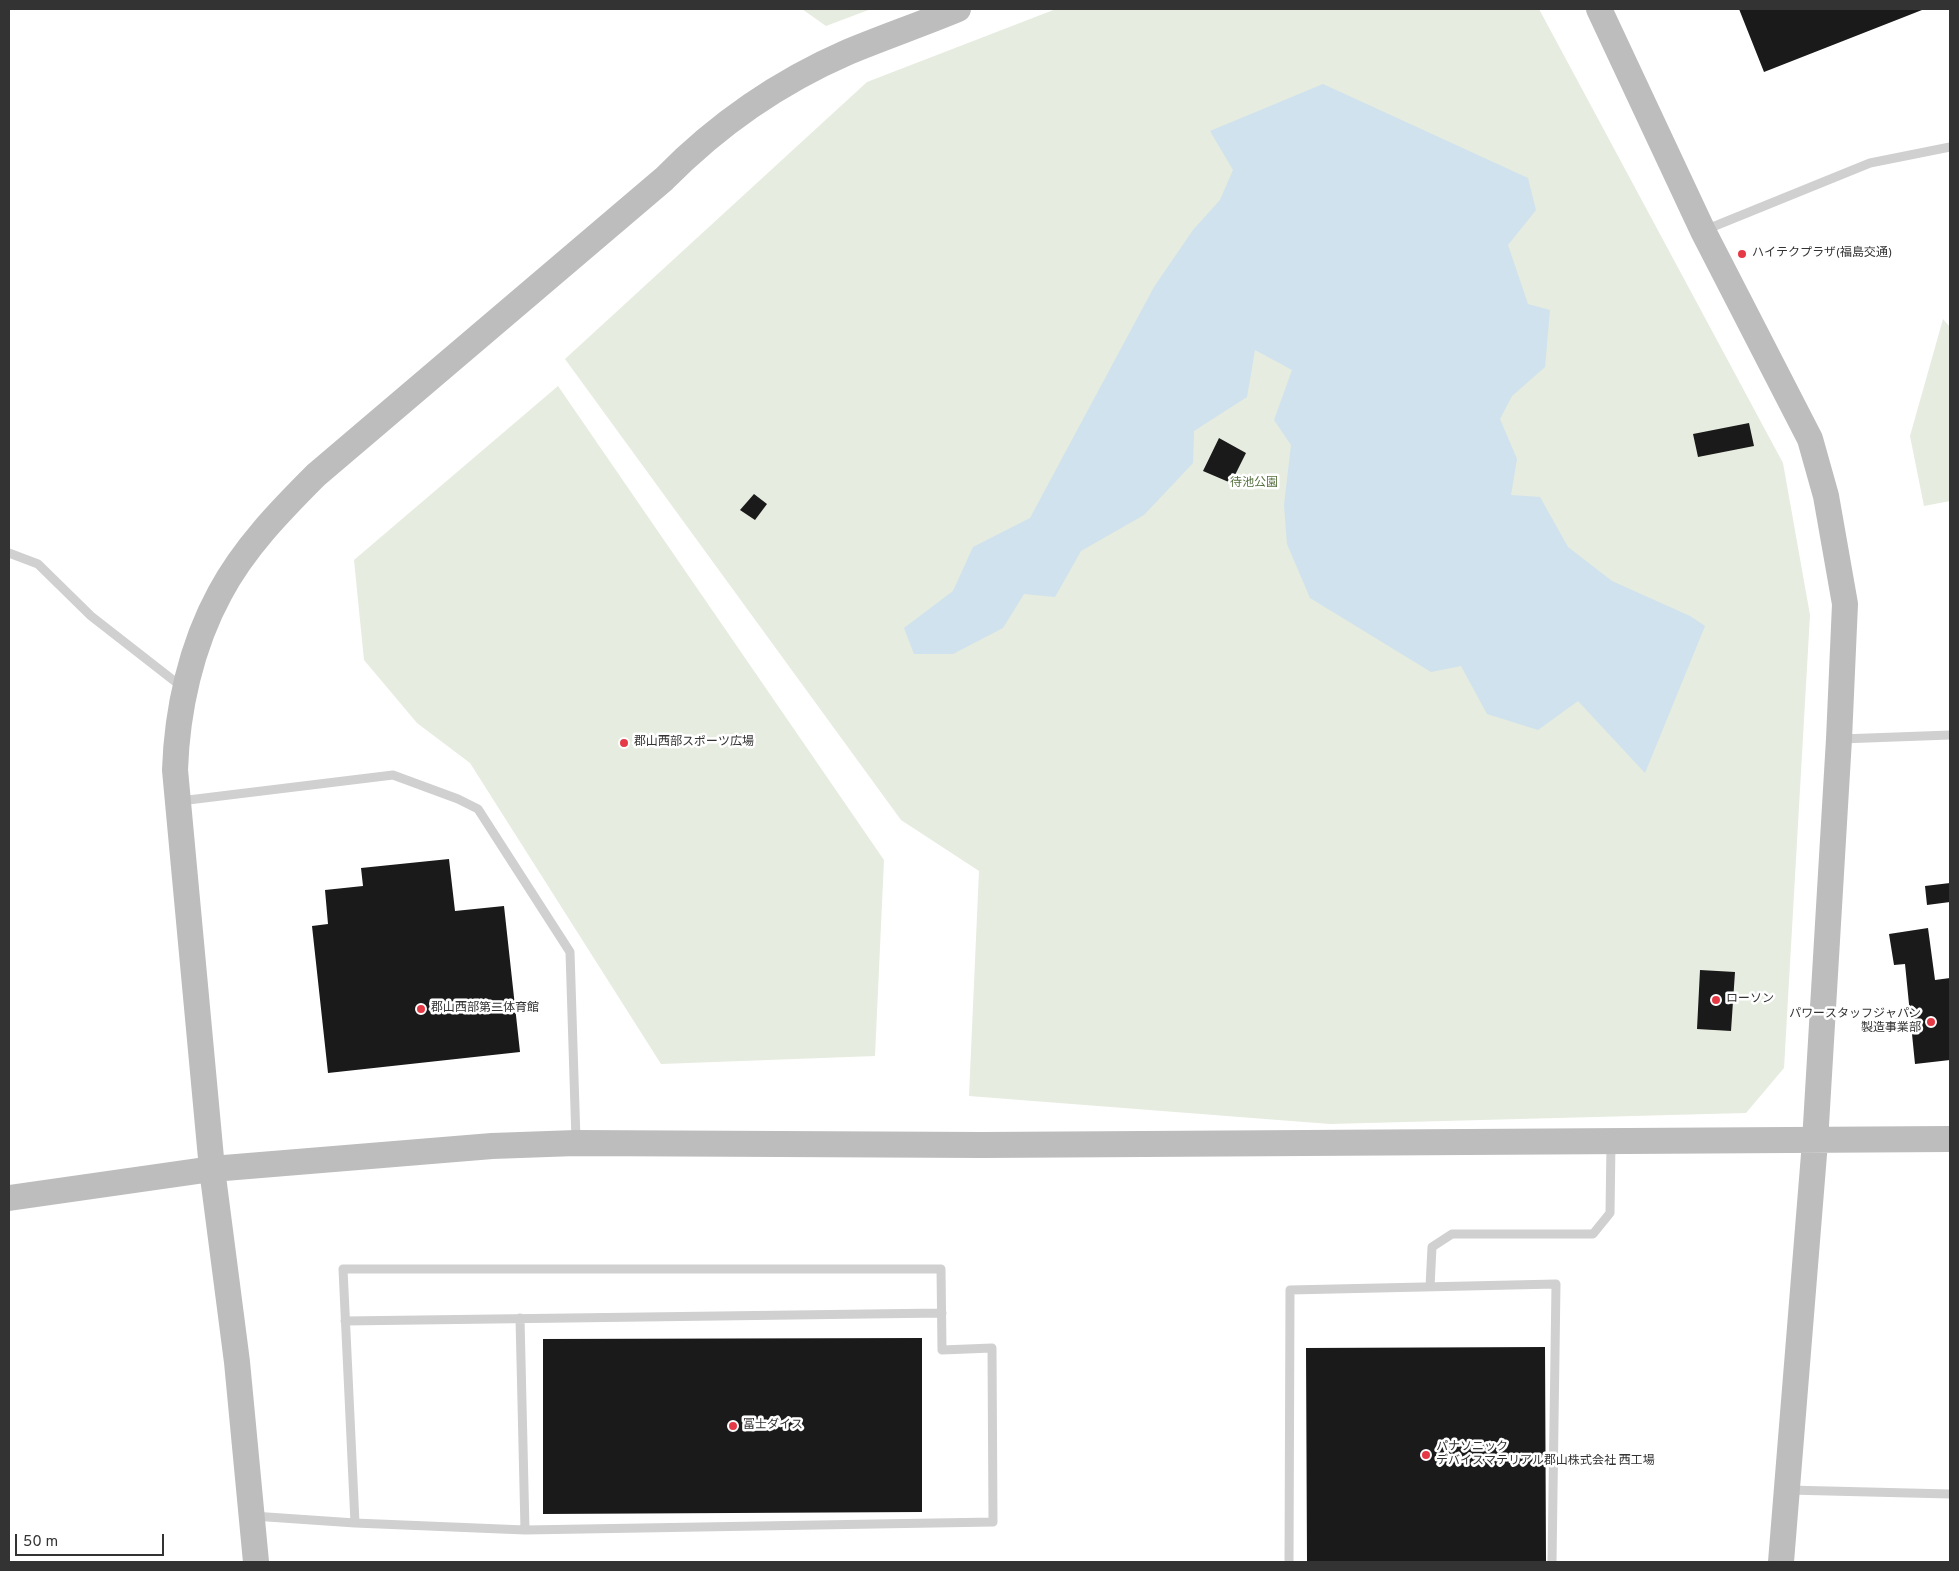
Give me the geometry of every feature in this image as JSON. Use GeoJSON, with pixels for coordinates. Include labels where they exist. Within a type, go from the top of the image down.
{"type":"FeatureCollection","features":[{"type":"Feature","properties":{"kind":"street"},"geometry":{"type":"LineString","coordinates":[[256,1562],[250,1516],[237,1362],[212,1169],[178,801],[176,739],[186,690],[201,637],[220,593],[271,521],[316,475],[664,179],[694,149],[735,115],[797,78],[847,53],[958,9]]}},
{"type":"Feature","properties":{"kind":"street"},"geometry":{"type":"LineString","coordinates":[[1599,9],[1703,231],[1810,438],[1823,486],[1845,604],[1839,739],[1815,1142],[1781,1562]]}},
{"type":"Feature","properties":{"kind":"street"},"geometry":{"type":"LineString","coordinates":[[9,1198],[212,1169],[492,1146],[576,1143],[982,1145],[1815,1142],[1950,1139]]}},
{"type":"Feature","properties":{"kind":"lane"},"geometry":{"type":"LineString","coordinates":[[1703,231],[1870,163],[1950,147]]}},
{"type":"Feature","properties":{"kind":"lane"},"geometry":{"type":"LineString","coordinates":[[9,553],[38,564],[91,616],[186,690]]}},
{"type":"Feature","properties":{"kind":"lane"},"geometry":{"type":"LineString","coordinates":[[1839,739],[1950,735]]}},
{"type":"Feature","properties":{"kind":"lane"},"geometry":{"type":"LineString","coordinates":[[178,801],[393,775],[458,799],[478,809],[570,952],[576,1143]]}},
{"type":"Feature","properties":{"kind":"lane"},"geometry":{"type":"LineString","coordinates":[[1430,1287],[1432,1247],[1452,1234],[1593,1234],[1610,1213],[1611,1143]]}},
{"type":"Feature","properties":{"kind":"lane"},"geometry":{"type":"LineString","coordinates":[[250,1516],[355,1523],[525,1530],[994,1522],[992,1348],[942,1350],[941,1269],[343,1269],[355,1523]]}},
{"type":"Feature","properties":{"kind":"lane"},"geometry":{"type":"LineString","coordinates":[[1289,1562],[1290,1290],[1556,1284],[1552,1562]]}},
{"type":"Feature","properties":{"kind":"lane"},"geometry":{"type":"LineString","coordinates":[[345,1321],[942,1313]]}},
{"type":"Feature","properties":{"kind":"lane"},"geometry":{"type":"LineString","coordinates":[[520,1318],[525,1530]]}},
{"type":"Feature","properties":{"kind":"lane"},"geometry":{"type":"LineString","coordinates":[[1787,1490],[1950,1494]]}},
{"type":"Feature","properties":{"kind":"green space"},"geometry":{"type":"Polygon","coordinates":[[[802,9],[871,9],[826,26],[802,9]]]}},
{"type":"Feature","properties":{"kind":"green space","name":"待池公園"},"geometry":{"type":"Polygon","coordinates":[[[1056,9],[1539,9],[1783,463],[1810,615],[1784,1068],[1746,1113],[1330,1124],[969,1096],[979,871],[901,820],[565,359],[867,82],[1056,9]]]}},
{"type":"Feature","properties":{"kind":"green space"},"geometry":{"type":"Polygon","coordinates":[[[1943,319],[1950,327],[1950,501],[1924,506],[1910,436],[1943,319]]]}},
{"type":"Feature","properties":{"kind":"green space","name":"郡山西部スポーツ広場"},"geometry":{"type":"Polygon","coordinates":[[[558,386],[884,860],[875,1056],[661,1064],[470,763],[417,723],[364,660],[354,560],[558,386]]]}},
{"type":"Feature","properties":{"kind":"water"},"geometry":{"type":"Polygon","coordinates":[[[1323,84],[1528,178],[1536,210],[1508,245],[1528,304],[1550,310],[1545,367],[1512,396],[1500,419],[1517,459],[1511,495],[1540,497],[1568,547],[1612,581],[1690,616],[1705,626],[1645,773],[1578,701],[1538,730],[1487,714],[1461,666],[1431,672],[1310,598],[1287,544],[1284,505],[1291,445],[1274,420],[1292,370],[1255,350],[1247,397],[1194,431],[1193,463],[1144,515],[1081,551],[1055,597],[1024,594],[1003,628],[953,654],[914,654],[904,628],[953,591],[973,547],[1030,518],[1154,287],[1193,230],[1220,200],[1233,170],[1210,131],[1323,84]]]}},
{"type":"Feature","properties":{"kind":"building"},"geometry":{"type":"Polygon","coordinates":[[[1739,9],[1922,9],[1922,10],[1764,72],[1739,9]]]}},
{"type":"Feature","properties":{"kind":"building"},"geometry":{"type":"Polygon","coordinates":[[[1749,423],[1754,446],[1698,457],[1693,434],[1749,423]]]}},
{"type":"Feature","properties":{"kind":"building"},"geometry":{"type":"Polygon","coordinates":[[[1219,438],[1246,453],[1231,483],[1203,471],[1219,438]]]}},
{"type":"Feature","properties":{"kind":"building"},"geometry":{"type":"Polygon","coordinates":[[[754,494],[767,504],[755,520],[740,510],[754,494]]]}},
{"type":"Feature","properties":{"kind":"building"},"geometry":{"type":"Polygon","coordinates":[[[449,859],[455,911],[504,906],[520,1052],[328,1073],[312,926],[328,924],[325,890],[363,886],[361,868],[449,859]]]}},
{"type":"Feature","properties":{"kind":"building"},"geometry":{"type":"Polygon","coordinates":[[[1950,883],[1950,902],[1927,905],[1925,886],[1950,883]]]}},
{"type":"Feature","properties":{"kind":"building","name":"パワースタッフジャパン 製造事業部"},"geometry":{"type":"Polygon","coordinates":[[[1928,928],[1935,980],[1950,978],[1950,1060],[1915,1064],[1905,964],[1894,965],[1889,934],[1928,928]]]}},
{"type":"Feature","properties":{"kind":"building","name":"ローソン"},"geometry":{"type":"Polygon","coordinates":[[[1700,970],[1735,972],[1731,1031],[1697,1029],[1700,970]]]}},
{"type":"Feature","properties":{"kind":"building","name":"冨士ダイス"},"geometry":{"type":"Polygon","coordinates":[[[922,1338],[922,1512],[543,1514],[543,1339],[922,1338]]]}},
{"type":"Feature","properties":{"kind":"building","name":"パナソニック デバイスマテリアル郡山株式会社 西工場"},"geometry":{"type":"Polygon","coordinates":[[[1545,1347],[1546,1562],[1307,1562],[1306,1348],[1545,1347]]]}},
{"type":"Feature","properties":{"kind":"place","name":"ハイテクプラザ(福島交通)"},"geometry":{"type":"Point","coordinates":[1742,254]}},
{"type":"Feature","properties":{"kind":"place","name":"郡山西部スポーツ広場"},"geometry":{"type":"Point","coordinates":[624,743]}},
{"type":"Feature","properties":{"kind":"place","name":"ローソン"},"geometry":{"type":"Point","coordinates":[1716,1000]}},
{"type":"Feature","properties":{"kind":"place","name":"郡山西部第二体育館"},"geometry":{"type":"Point","coordinates":[421,1009]}},
{"type":"Feature","properties":{"kind":"place","name":"パワースタッフジャパン 製造事業部"},"geometry":{"type":"Point","coordinates":[1931,1022]}},
{"type":"Feature","properties":{"kind":"place","name":"冨士ダイス"},"geometry":{"type":"Point","coordinates":[733,1426]}},
{"type":"Feature","properties":{"kind":"place","name":"パナソニック デバイスマテリアル郡山株式会社 西工場"},"geometry":{"type":"Point","coordinates":[1426,1455]}}]}
